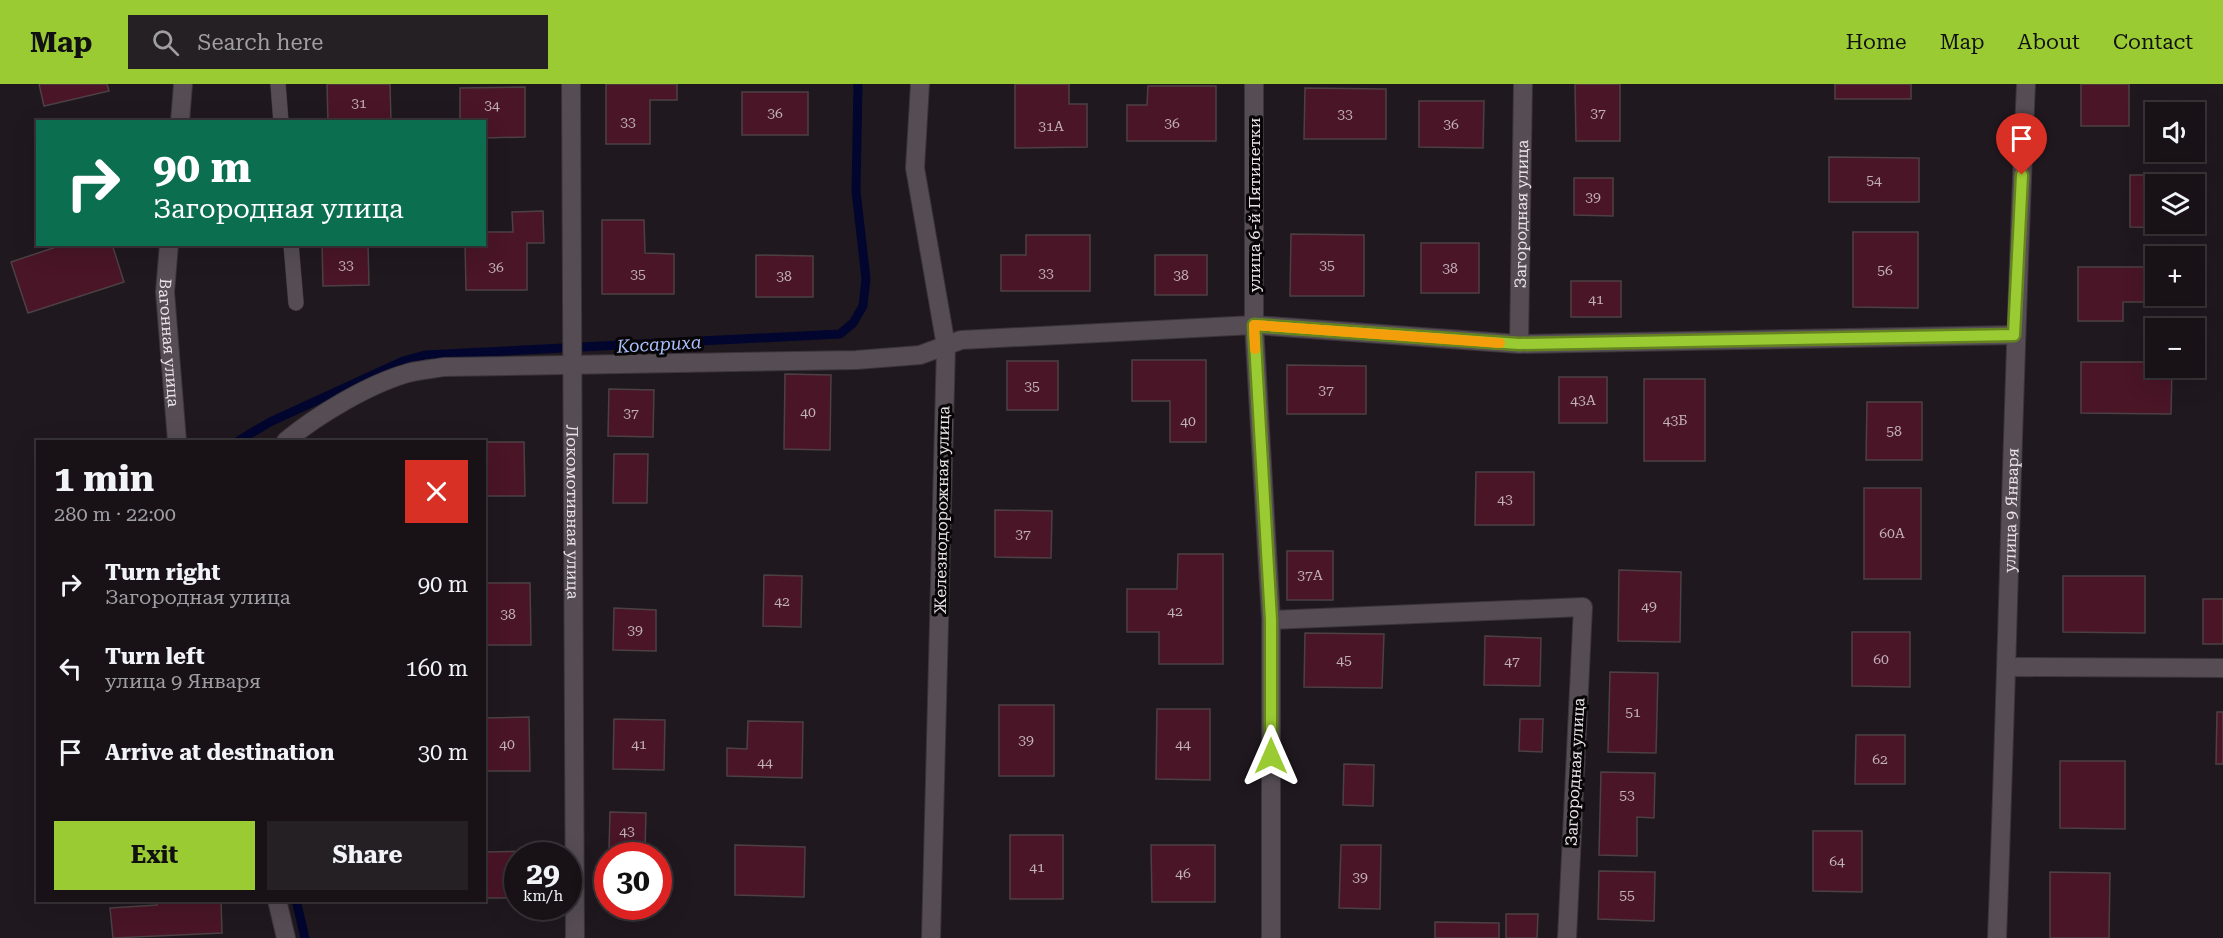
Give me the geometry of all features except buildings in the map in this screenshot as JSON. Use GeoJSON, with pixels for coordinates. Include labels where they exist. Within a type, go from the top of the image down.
{"type":"FeatureCollection","features":[{"type":"Feature","properties":{"kind":"street"},"geometry":{"type":"LineString","coordinates":[[180,120],[183,84]]}},
{"type":"Feature","properties":{"kind":"street","name":"Локомотивная улица"},"geometry":{"type":"LineString","coordinates":[[571,84],[575,938]]}},
{"type":"Feature","properties":{"kind":"street","name":"Железнодорожная улица"},"geometry":{"type":"LineString","coordinates":[[920,84],[915,168],[946,346],[931,938]]}},
{"type":"Feature","properties":{"kind":"street","name":"улица 6-й Пятилетки"},"geometry":{"type":"LineString","coordinates":[[1254,84],[1254,325],[1271,620],[1271,938]]}},
{"type":"Feature","properties":{"kind":"street","name":"Загородная улица"},"geometry":{"type":"LineString","coordinates":[[1519,344],[1523,84]]}},
{"type":"Feature","properties":{"kind":"street","name":"улица 9 Января"},"geometry":{"type":"LineString","coordinates":[[1997,938],[2007,667],[2014,335],[2026,84]]}},
{"type":"Feature","properties":{"kind":"street","name":"Вагонная улица"},"geometry":{"type":"LineString","coordinates":[[169,246],[165,292],[177,440]]}},
{"type":"Feature","properties":{"kind":"street"},"geometry":{"type":"LineString","coordinates":[[287,440],[302,428],[370,388],[407,374],[444,368],[856,360],[920,355],[961,340],[1254,325],[1519,344],[2014,335]]}},
{"type":"Feature","properties":{"kind":"street","name":"Загородная улица"},"geometry":{"type":"LineString","coordinates":[[1271,620],[1583,607],[1567,938]]}},
{"type":"Feature","properties":{"kind":"street"},"geometry":{"type":"LineString","coordinates":[[2007,667],[2223,668]]}},
{"type":"Feature","properties":{"kind":"street"},"geometry":{"type":"LineString","coordinates":[[277,902],[286,938]]}},
{"type":"Feature","properties":{"kind":"lane"},"geometry":{"type":"LineString","coordinates":[[278,84],[281,120]]}},
{"type":"Feature","properties":{"kind":"lane"},"geometry":{"type":"LineString","coordinates":[[291,246],[296,303]]}},
{"type":"Feature","properties":{"kind":"waterway","name":"Косариха"},"geometry":{"type":"LineString","coordinates":[[240,440],[270,422],[403,361],[425,355],[840,334],[853,323],[863,306],[866,279],[856,191],[858,84]]}},
{"type":"Feature","properties":{"kind":"waterway","name":"Косариха"},"geometry":{"type":"LineString","coordinates":[[296,902],[305,938]]}},
{"type":"Feature","properties":{"kind":"slow traffic"},"geometry":{"type":"LineString","coordinates":[[1255,349],[1254,325],[1500,343]]}},
{"type":"Feature","properties":{"kind":"route"},"geometry":{"type":"LineString","coordinates":[[1271,756],[1271,620],[1254,325],[1519,344],[2014,335],[2022,175]]}}]}
